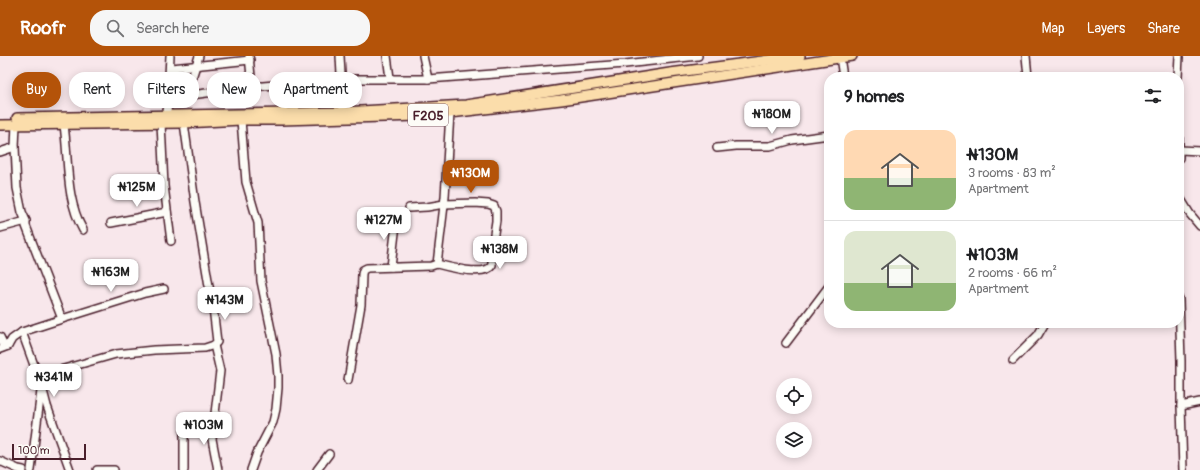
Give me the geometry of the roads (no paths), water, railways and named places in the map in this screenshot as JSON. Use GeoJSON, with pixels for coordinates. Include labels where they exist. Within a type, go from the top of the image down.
{"type":"FeatureCollection","features":[{"type":"Feature","properties":{"kind":"main road","name":"F205"},"geometry":{"type":"LineString","coordinates":[[0,125],[184,123],[450,114],[560,95],[670,73],[800,56]]}},
{"type":"Feature","properties":{"kind":"main road","name":"F205"},"geometry":{"type":"LineString","coordinates":[[0,119],[343,112],[466,105],[560,95],[852,56]]}},
{"type":"Feature","properties":{"kind":"street"},"geometry":{"type":"LineString","coordinates":[[169,72],[170,56]]}},
{"type":"Feature","properties":{"kind":"street"},"geometry":{"type":"LineString","coordinates":[[193,72],[199,56]]}},
{"type":"Feature","properties":{"kind":"street"},"geometry":{"type":"LineString","coordinates":[[340,56],[341,72]]}},
{"type":"Feature","properties":{"kind":"street"},"geometry":{"type":"LineString","coordinates":[[387,56],[390,78]]}},
{"type":"Feature","properties":{"kind":"street"},"geometry":{"type":"LineString","coordinates":[[423,56],[428,79]]}},
{"type":"Feature","properties":{"kind":"street"},"geometry":{"type":"LineString","coordinates":[[362,79],[428,79],[625,64],[667,58],[698,56]]}},
{"type":"Feature","properties":{"kind":"street"},"geometry":{"type":"LineString","coordinates":[[1026,56],[1028,72]]}},
{"type":"Feature","properties":{"kind":"street"},"geometry":{"type":"LineString","coordinates":[[1178,56],[1178,72]]}},
{"type":"Feature","properties":{"kind":"street"},"geometry":{"type":"LineString","coordinates":[[840,57],[842,72]]}},
{"type":"Feature","properties":{"kind":"street"},"geometry":{"type":"LineString","coordinates":[[171,68],[249,58],[250,72]]}},
{"type":"Feature","properties":{"kind":"street"},"geometry":{"type":"LineString","coordinates":[[167,108],[167,115]]}},
{"type":"Feature","properties":{"kind":"street"},"geometry":{"type":"LineString","coordinates":[[343,108],[343,112]]}},
{"type":"Feature","properties":{"kind":"street"},"geometry":{"type":"LineString","coordinates":[[437,264],[444,204],[450,114]]}},
{"type":"Feature","properties":{"kind":"street"},"geometry":{"type":"LineString","coordinates":[[241,120],[246,182],[258,224],[261,281],[276,354],[278,382],[276,409],[273,422],[257,453],[251,470]]}},
{"type":"Feature","properties":{"kind":"street"},"geometry":{"type":"LineString","coordinates":[[161,123],[164,186],[171,241]]}},
{"type":"Feature","properties":{"kind":"street"},"geometry":{"type":"LineString","coordinates":[[53,372],[116,354],[154,350],[205,348],[214,345],[217,342],[184,123]]}},
{"type":"Feature","properties":{"kind":"street"},"geometry":{"type":"LineString","coordinates":[[16,124],[15,147],[17,188],[22,212],[62,319]]}},
{"type":"Feature","properties":{"kind":"street"},"geometry":{"type":"LineString","coordinates":[[64,125],[67,146],[67,172],[69,189],[83,230]]}},
{"type":"Feature","properties":{"kind":"street"},"geometry":{"type":"LineString","coordinates":[[717,148],[736,146],[770,146],[792,140],[824,137]]}},
{"type":"Feature","properties":{"kind":"street"},"geometry":{"type":"LineString","coordinates":[[0,152],[15,147]]}},
{"type":"Feature","properties":{"kind":"street"},"geometry":{"type":"LineString","coordinates":[[1184,150],[1200,151]]}},
{"type":"Feature","properties":{"kind":"street"},"geometry":{"type":"LineString","coordinates":[[348,380],[361,305],[363,270],[367,268],[431,266],[437,264],[455,269],[478,271],[490,268],[496,221],[496,211],[494,206],[482,203],[444,204],[409,208]]}},
{"type":"Feature","properties":{"kind":"street"},"geometry":{"type":"LineString","coordinates":[[1184,203],[1200,226]]}},
{"type":"Feature","properties":{"kind":"street"},"geometry":{"type":"LineString","coordinates":[[111,223],[167,212]]}},
{"type":"Feature","properties":{"kind":"street"},"geometry":{"type":"LineString","coordinates":[[391,267],[397,216]]}},
{"type":"Feature","properties":{"kind":"street"},"geometry":{"type":"LineString","coordinates":[[0,228],[26,221]]}},
{"type":"Feature","properties":{"kind":"street"},"geometry":{"type":"LineString","coordinates":[[0,349],[8,346],[12,339],[22,332],[138,295],[164,289]]}},
{"type":"Feature","properties":{"kind":"street"},"geometry":{"type":"LineString","coordinates":[[786,343],[824,293]]}},
{"type":"Feature","properties":{"kind":"street"},"geometry":{"type":"LineString","coordinates":[[1013,360],[1038,335],[1042,328]]}},
{"type":"Feature","properties":{"kind":"street"},"geometry":{"type":"LineString","coordinates":[[1180,328],[1183,470]]}},
{"type":"Feature","properties":{"kind":"street"},"geometry":{"type":"LineString","coordinates":[[22,332],[70,470]]}},
{"type":"Feature","properties":{"kind":"street"},"geometry":{"type":"LineString","coordinates":[[0,337],[3,343],[8,346]]}},
{"type":"Feature","properties":{"kind":"street"},"geometry":{"type":"LineString","coordinates":[[214,345],[220,371],[212,439],[218,470]]}},
{"type":"Feature","properties":{"kind":"street"},"geometry":{"type":"LineString","coordinates":[[31,470],[42,386]]}},
{"type":"Feature","properties":{"kind":"street"},"geometry":{"type":"LineString","coordinates":[[1181,406],[1200,402]]}},
{"type":"Feature","properties":{"kind":"street"},"geometry":{"type":"LineString","coordinates":[[184,434],[184,470]]}},
{"type":"Feature","properties":{"kind":"street"},"geometry":{"type":"LineString","coordinates":[[317,470],[329,454]]}},
{"type":"Feature","properties":{"kind":"street"},"geometry":{"type":"LineString","coordinates":[[0,461],[23,470]]}},
{"type":"Feature","properties":{"kind":"street"},"geometry":{"type":"LineString","coordinates":[[97,470],[114,470]]}}]}
